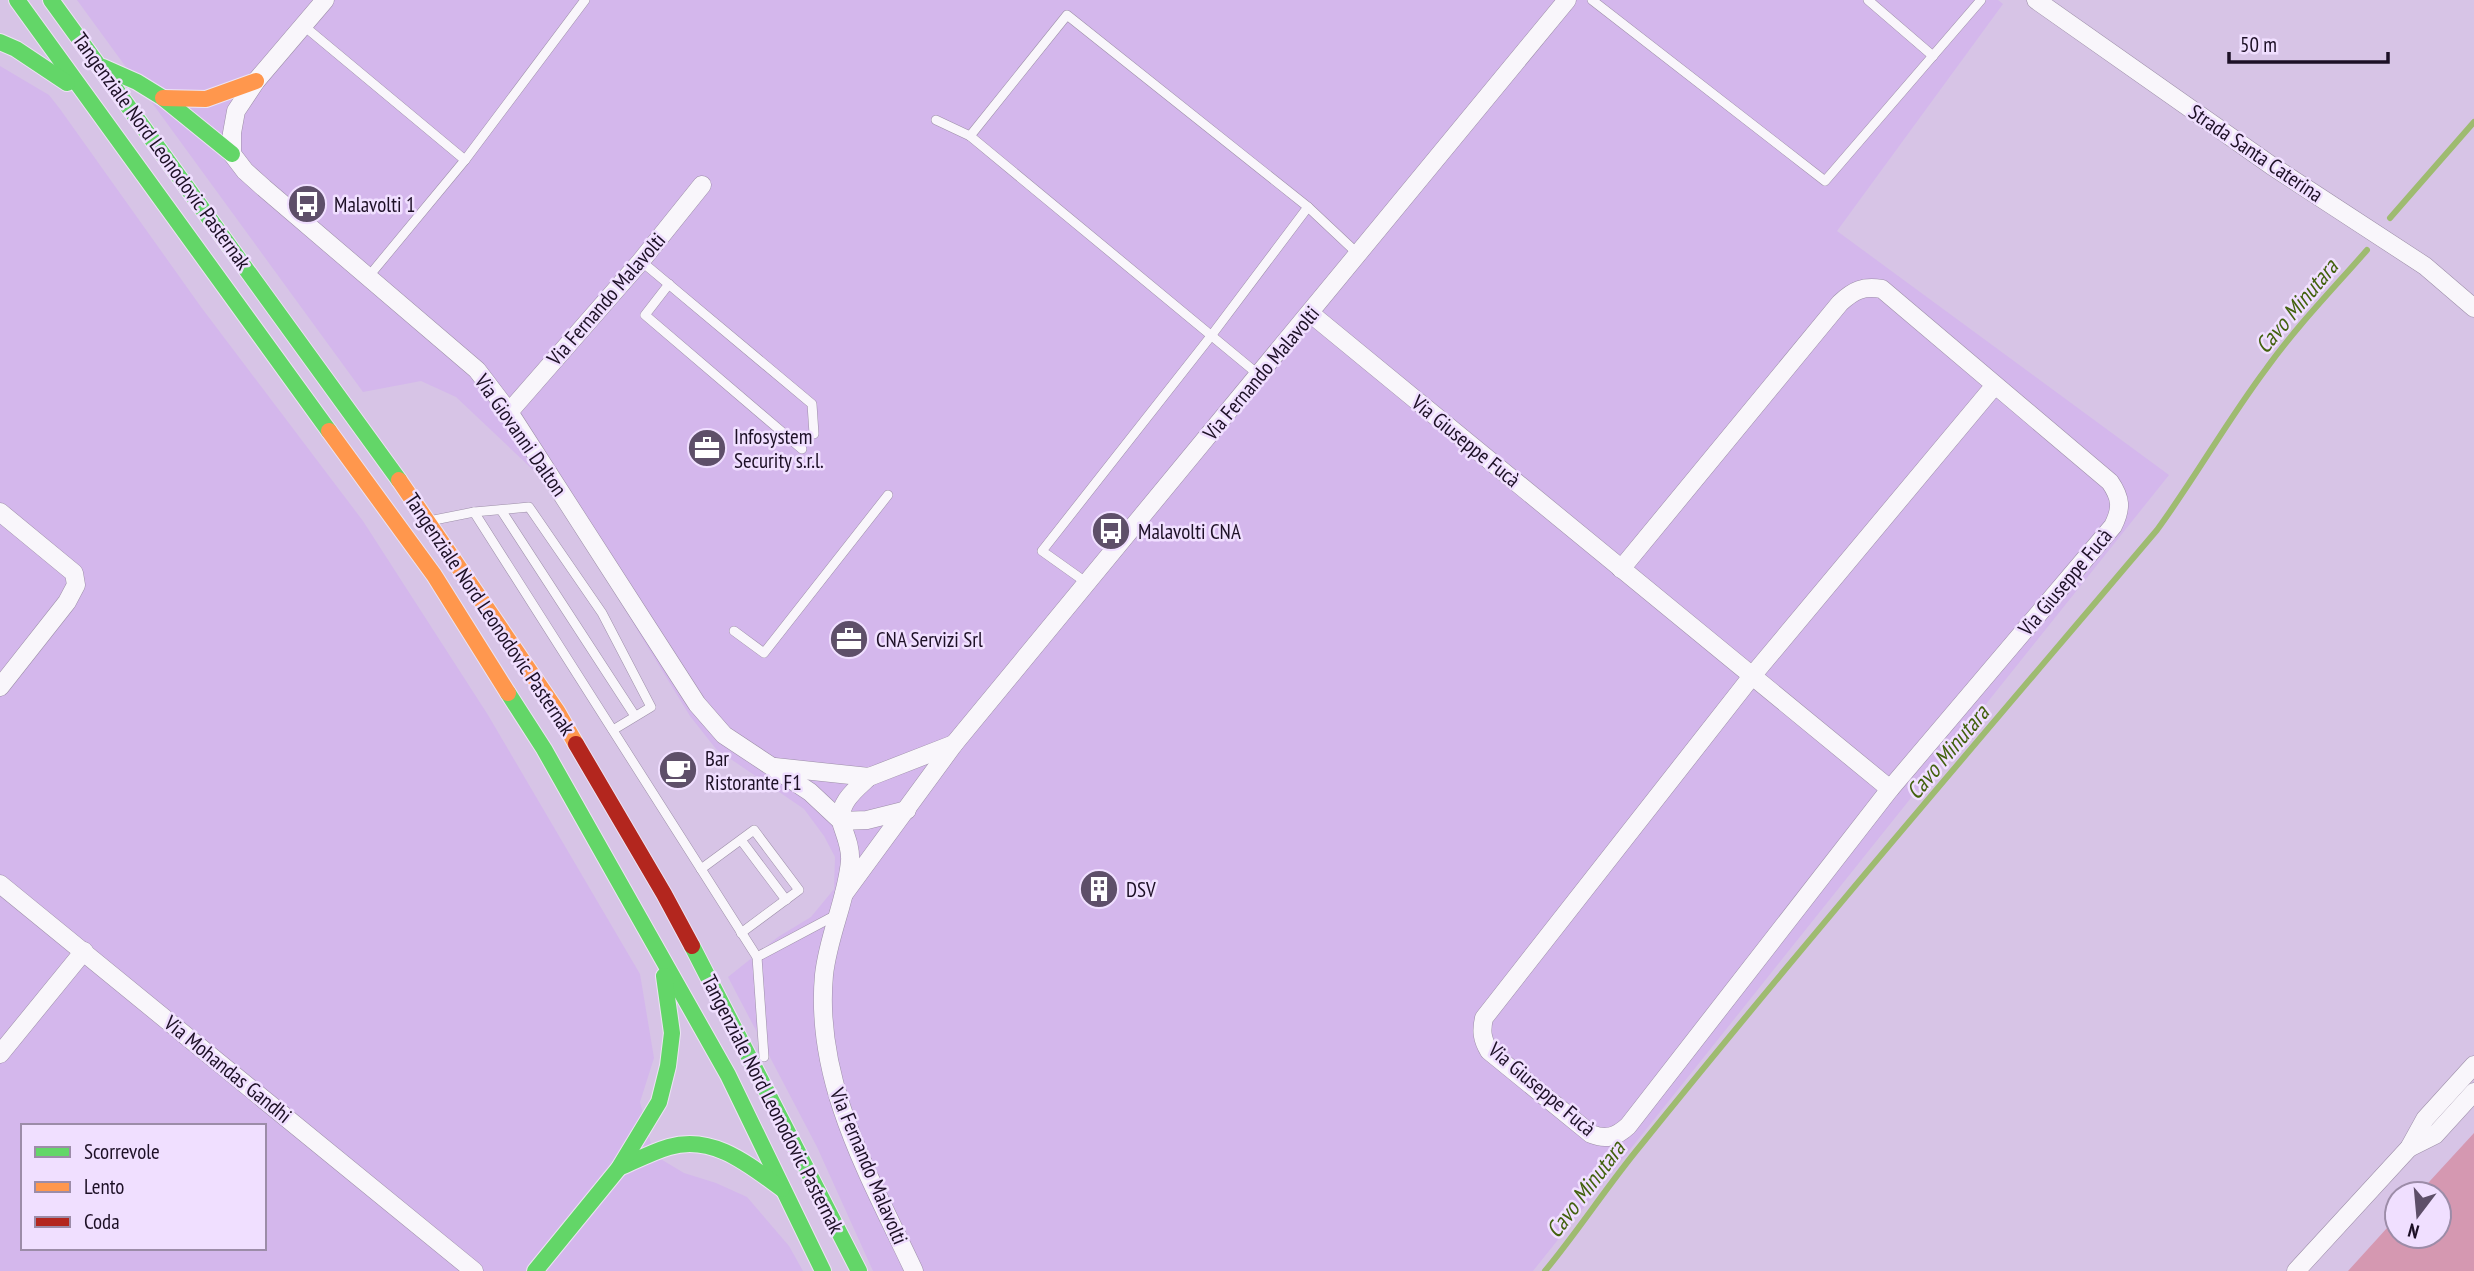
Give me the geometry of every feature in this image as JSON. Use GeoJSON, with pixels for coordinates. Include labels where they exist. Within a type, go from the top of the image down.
{"type":"FeatureCollection","features":[{"type":"Feature","properties":{"kind":"highway","name":"Tangenziale Nord Leonodovic Pasternak"},"geometry":{"type":"LineString","coordinates":[[17,0],[434,575],[544,749],[728,1075],[823,1271]]}},
{"type":"Feature","properties":{"kind":"highway","name":"Tangenziale Nord Leonodovic Pasternak"},"geometry":{"type":"LineString","coordinates":[[51,0],[429,521],[557,711],[664,894],[859,1271]]}},
{"type":"Feature","properties":{"kind":"highway"},"geometry":{"type":"LineString","coordinates":[[0,42],[16,49],[83,93]]}},
{"type":"Feature","properties":{"kind":"highway"},"geometry":{"type":"LineString","coordinates":[[100,66],[138,82],[163,97],[232,154]]}},
{"type":"Feature","properties":{"kind":"highway"},"geometry":{"type":"LineString","coordinates":[[163,97],[206,99],[256,81]]}},
{"type":"Feature","properties":{"kind":"highway"},"geometry":{"type":"LineString","coordinates":[[535,1271],[619,1168],[659,1102],[668,1066],[672,1033],[661,956]]}},
{"type":"Feature","properties":{"kind":"highway"},"geometry":{"type":"LineString","coordinates":[[619,1168],[671,1146],[706,1145],[736,1156],[755,1167],[787,1194]]}},
{"type":"Feature","properties":{"kind":"street"},"geometry":{"type":"LineString","coordinates":[[232,154],[236,111],[256,81],[325,0]]}},
{"type":"Feature","properties":{"kind":"street","name":"Via Fernando Malavolti"},"geometry":{"type":"LineString","coordinates":[[844,894],[954,744],[1567,0]]}},
{"type":"Feature","properties":{"kind":"street","name":"Strada Santa Caterina"},"geometry":{"type":"LineString","coordinates":[[2036,0],[2273,166],[2425,266],[2474,308]]}},
{"type":"Feature","properties":{"kind":"street","name":"Via Giovanni Dalton"},"geometry":{"type":"LineString","coordinates":[[232,154],[245,171],[477,370],[509,412],[697,704],[724,735],[810,792],[841,821]]}},
{"type":"Feature","properties":{"kind":"street","name":"Via Fernando Malavolti"},"geometry":{"type":"LineString","coordinates":[[509,412],[641,261],[702,185]]}},
{"type":"Feature","properties":{"kind":"street","name":"Via Giuseppe Fucà"},"geometry":{"type":"LineString","coordinates":[[1621,569],[1840,303],[1853,291],[1868,286],[1882,289],[1995,384],[2110,482],[2118,493],[2120,502],[2119,513],[2113,526],[1890,789],[1621,1133],[1601,1138],[1591,1134],[1500,1060],[1483,1042],[1481,1030],[1484,1018],[1752,676],[1995,384]]}},
{"type":"Feature","properties":{"kind":"street","name":"Via Giuseppe Fucà"},"geometry":{"type":"LineString","coordinates":[[1310,313],[1890,789]]}},
{"type":"Feature","properties":{"kind":"street"},"geometry":{"type":"LineString","coordinates":[[0,512],[74,573],[76,585],[66,602],[0,687]]}},
{"type":"Feature","properties":{"kind":"street","name":"Via Fernando Malavolti"},"geometry":{"type":"LineString","coordinates":[[914,1271],[856,1146],[834,1090],[823,1035],[824,971],[850,860],[848,841],[841,821],[847,797],[869,777],[954,744]]}},
{"type":"Feature","properties":{"kind":"street","name":"Via Fernando Malavolti"},"geometry":{"type":"LineString","coordinates":[[771,766],[869,777]]}},
{"type":"Feature","properties":{"kind":"street"},"geometry":{"type":"LineString","coordinates":[[841,821],[867,820],[907,810]]}},
{"type":"Feature","properties":{"kind":"street","name":"Via Mohandas Gandhi"},"geometry":{"type":"LineString","coordinates":[[0,884],[474,1271]]}},
{"type":"Feature","properties":{"kind":"street"},"geometry":{"type":"LineString","coordinates":[[0,1054],[84,951]]}},
{"type":"Feature","properties":{"kind":"street"},"geometry":{"type":"LineString","coordinates":[[2296,1271],[2409,1148],[2425,1119],[2474,1065]]}},
{"type":"Feature","properties":{"kind":"street"},"geometry":{"type":"LineString","coordinates":[[2409,1148],[2435,1135],[2474,1092]]}},
{"type":"Feature","properties":{"kind":"lane"},"geometry":{"type":"LineString","coordinates":[[369,276],[465,160],[585,0]]}},
{"type":"Feature","properties":{"kind":"lane"},"geometry":{"type":"LineString","coordinates":[[1592,0],[1825,181],[1981,0]]}},
{"type":"Feature","properties":{"kind":"lane"},"geometry":{"type":"LineString","coordinates":[[1868,0],[1933,56]]}},
{"type":"Feature","properties":{"kind":"lane"},"geometry":{"type":"LineString","coordinates":[[970,136],[1067,15],[1308,207],[1358,254]]}},
{"type":"Feature","properties":{"kind":"lane"},"geometry":{"type":"LineString","coordinates":[[304,26],[465,160]]}},
{"type":"Feature","properties":{"kind":"lane"},"geometry":{"type":"LineString","coordinates":[[936,120],[970,136],[1259,375]]}},
{"type":"Feature","properties":{"kind":"lane"},"geometry":{"type":"LineString","coordinates":[[1087,583],[1042,551],[1211,336],[1308,207]]}},
{"type":"Feature","properties":{"kind":"lane"},"geometry":{"type":"LineString","coordinates":[[641,261],[813,404],[814,434]]}},
{"type":"Feature","properties":{"kind":"lane"},"geometry":{"type":"LineString","coordinates":[[669,284],[645,315],[802,449]]}},
{"type":"Feature","properties":{"kind":"lane"},"geometry":{"type":"LineString","coordinates":[[734,631],[765,653],[888,495]]}},
{"type":"Feature","properties":{"kind":"lane"},"geometry":{"type":"LineString","coordinates":[[429,521],[474,512],[529,507],[602,613],[651,707],[613,730]]}},
{"type":"Feature","properties":{"kind":"lane"},"geometry":{"type":"LineString","coordinates":[[501,510],[635,716]]}},
{"type":"Feature","properties":{"kind":"lane"},"geometry":{"type":"LineString","coordinates":[[474,512],[757,957],[765,1087]]}},
{"type":"Feature","properties":{"kind":"lane"},"geometry":{"type":"LineString","coordinates":[[701,869],[754,830],[799,890],[741,933]]}},
{"type":"Feature","properties":{"kind":"lane"},"geometry":{"type":"LineString","coordinates":[[741,840],[786,900]]}},
{"type":"Feature","properties":{"kind":"lane"},"geometry":{"type":"LineString","coordinates":[[757,957],[836,914]]}},
{"type":"Feature","properties":{"kind":"shaded area"},"geometry":{"type":"Polygon","coordinates":[[[77,0],[1998,0],[2003,4],[1837,231],[2169,475],[1533,1271],[873,1271],[817,1147],[728,977],[778,937],[811,917],[834,889],[835,857],[824,836],[804,809],[716,749],[690,716],[548,484],[456,397],[421,381],[363,392],[77,0]]]}},
{"type":"Feature","properties":{"kind":"shaded area"},"geometry":{"type":"Polygon","coordinates":[[[0,66],[49,95],[60,109],[201,307],[363,521],[488,715],[640,974],[654,1058],[640,1102],[654,1155],[684,1173],[747,1197],[789,1246],[803,1271],[0,1271],[0,66]]]}},
{"type":"Feature","properties":{"kind":"shaded area"},"geometry":{"type":"Polygon","coordinates":[[[2474,1133],[2474,1271],[2348,1271],[2383,1232],[2383,1250],[2453,1250],[2453,1180],[2431,1180],[2474,1133]]]}},
{"type":"Feature","properties":{"kind":"waterway","name":"Cavo Minutara"},"geometry":{"type":"LineString","coordinates":[[2390,218],[2474,122]]}},
{"type":"Feature","properties":{"kind":"waterway","name":"Cavo Minutara"},"geometry":{"type":"LineString","coordinates":[[1545,1271],[1629,1161],[1768,990],[2157,530],[2278,353],[2367,250]]}},
{"type":"Feature","properties":{"kind":"traffic: fast"},"geometry":{"type":"LineString","coordinates":[[17,0],[329,431]]}},
{"type":"Feature","properties":{"kind":"traffic: fast"},"geometry":{"type":"LineString","coordinates":[[51,0],[399,480]]}},
{"type":"Feature","properties":{"kind":"traffic: fast"},"geometry":{"type":"LineString","coordinates":[[0,42],[16,49],[67,83]]}},
{"type":"Feature","properties":{"kind":"traffic: fast"},"geometry":{"type":"LineString","coordinates":[[103,67],[137,82],[163,98],[232,154]]}},
{"type":"Feature","properties":{"kind":"traffic: fast"},"geometry":{"type":"LineString","coordinates":[[508,693],[544,749],[728,1075],[823,1271]]}},
{"type":"Feature","properties":{"kind":"traffic: fast"},"geometry":{"type":"LineString","coordinates":[[692,946],[859,1271]]}},
{"type":"Feature","properties":{"kind":"traffic: fast"},"geometry":{"type":"LineString","coordinates":[[535,1271],[619,1168],[659,1102],[668,1066],[672,1033],[664,976]]}},
{"type":"Feature","properties":{"kind":"traffic: fast"},"geometry":{"type":"LineString","coordinates":[[619,1168],[669,1147],[701,1145],[730,1154],[782,1189]]}},
{"type":"Feature","properties":{"kind":"traffic: slow"},"geometry":{"type":"LineString","coordinates":[[163,98],[206,99],[256,81]]}},
{"type":"Feature","properties":{"kind":"traffic: slow"},"geometry":{"type":"LineString","coordinates":[[329,431],[434,575],[508,693]]}},
{"type":"Feature","properties":{"kind":"traffic: slow"},"geometry":{"type":"LineString","coordinates":[[399,480],[557,711],[576,744]]}},
{"type":"Feature","properties":{"kind":"traffic: jam"},"geometry":{"type":"LineString","coordinates":[[576,744],[692,946]]}},
{"type":"Feature","properties":{"kind":"place","name":"Malavolti 1"},"geometry":{"type":"Point","coordinates":[307,204]}},
{"type":"Feature","properties":{"kind":"place","name":"Infosystem Security s.r.l."},"geometry":{"type":"Point","coordinates":[707,448]}},
{"type":"Feature","properties":{"kind":"place","name":"Malavolti CNA"},"geometry":{"type":"Point","coordinates":[1111,531]}},
{"type":"Feature","properties":{"kind":"place","name":"CNA Servizi Srl"},"geometry":{"type":"Point","coordinates":[849,639]}},
{"type":"Feature","properties":{"kind":"place","name":"Bar Ristorante F1"},"geometry":{"type":"Point","coordinates":[678,770]}},
{"type":"Feature","properties":{"kind":"place","name":"DSV"},"geometry":{"type":"Point","coordinates":[1099,889]}}]}
